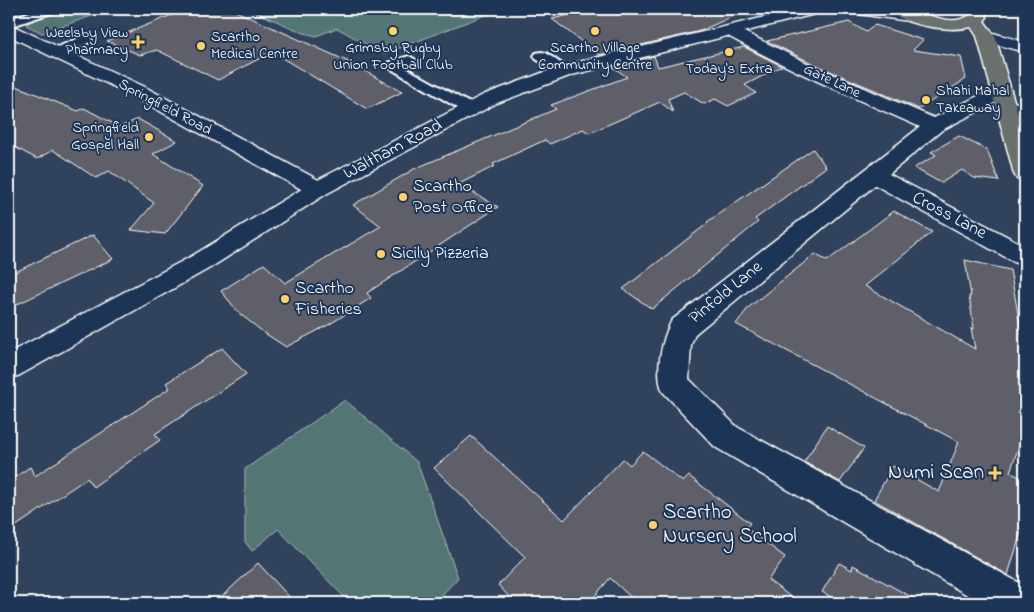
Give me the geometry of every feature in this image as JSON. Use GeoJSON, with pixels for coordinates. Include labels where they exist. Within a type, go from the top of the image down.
{"type":"FeatureCollection","features":[{"type":"Feature","properties":{"kind":"main road"},"geometry":{"type":"LineString","coordinates":[[903,12],[932,22],[966,42],[1000,88]]}},
{"type":"Feature","properties":{"kind":"main road"},"geometry":{"type":"LineString","coordinates":[[932,22],[964,24],[976,15],[986,36],[1025,174]]}},
{"type":"Feature","properties":{"kind":"street","name":"Waltham Road"},"geometry":{"type":"LineString","coordinates":[[9,367],[201,262],[318,189],[470,108],[565,71],[814,10],[831,9]]}},
{"type":"Feature","properties":{"kind":"street"},"geometry":{"type":"LineString","coordinates":[[858,9],[903,12]]}},
{"type":"Feature","properties":{"kind":"street","name":"Springfield Road"},"geometry":{"type":"LineString","coordinates":[[9,29],[136,90],[318,189]]}},
{"type":"Feature","properties":{"kind":"street","name":"Gate Lane"},"geometry":{"type":"LineString","coordinates":[[732,31],[836,84],[935,126]]}},
{"type":"Feature","properties":{"kind":"street"},"geometry":{"type":"LineString","coordinates":[[986,36],[1025,47]]}},
{"type":"Feature","properties":{"kind":"street"},"geometry":{"type":"LineString","coordinates":[[1000,88],[1025,113]]}},
{"type":"Feature","properties":{"kind":"street","name":"Pinfold Lane"},"geometry":{"type":"LineString","coordinates":[[1000,88],[935,126],[682,328],[677,345],[674,383],[726,437],[1018,603]]}},
{"type":"Feature","properties":{"kind":"street","name":"Cross Lane"},"geometry":{"type":"LineString","coordinates":[[873,175],[1025,257]]}},
{"type":"Feature","properties":{"kind":"lane"},"geometry":{"type":"LineString","coordinates":[[9,23],[50,9]]}},
{"type":"Feature","properties":{"kind":"lane"},"geometry":{"type":"LineString","coordinates":[[56,53],[86,39]]}},
{"type":"Feature","properties":{"kind":"lane"},"geometry":{"type":"LineString","coordinates":[[541,56],[565,71]]}},
{"type":"Feature","properties":{"kind":"lane"},"geometry":{"type":"LineString","coordinates":[[409,60],[393,66],[470,108]]}},
{"type":"Feature","properties":{"kind":"green space"},"geometry":{"type":"Polygon","coordinates":[[[9,9],[112,9],[42,33],[26,25],[36,17],[30,13],[9,16],[9,9]]]}},
{"type":"Feature","properties":{"kind":"green space","name":"Grimsby Rugby Union Football Club"},"geometry":{"type":"Polygon","coordinates":[[[248,9],[501,9],[384,54],[337,28],[316,36],[304,33],[248,9]]]}},
{"type":"Feature","properties":{"kind":"green space"},"geometry":{"type":"Polygon","coordinates":[[[345,400],[417,462],[458,578],[434,603],[350,603],[278,529],[252,551],[245,542],[245,469],[345,400]]]}},
{"type":"Feature","properties":{"kind":"building","name":"Scartho Medical Centre"},"geometry":{"type":"Polygon","coordinates":[[[187,9],[231,9],[349,62],[402,92],[367,109],[272,52],[218,80],[157,50],[140,55],[107,41],[187,9]]]}},
{"type":"Feature","properties":{"kind":"building"},"geometry":{"type":"Polygon","coordinates":[[[594,9],[749,9],[700,31],[599,55],[552,19],[594,9]]]}},
{"type":"Feature","properties":{"kind":"building"},"geometry":{"type":"Polygon","coordinates":[[[849,22],[866,32],[875,25],[923,40],[913,50],[961,57],[966,79],[919,109],[814,64],[767,41],[849,22]]]}},
{"type":"Feature","properties":{"kind":"building"},"geometry":{"type":"Polygon","coordinates":[[[744,47],[782,66],[745,85],[756,93],[728,106],[715,99],[704,104],[684,92],[668,99],[673,112],[660,102],[589,133],[583,129],[550,144],[545,140],[493,164],[495,166],[459,184],[498,207],[367,293],[371,298],[330,324],[286,347],[240,314],[221,291],[264,264],[285,283],[381,226],[353,205],[414,169],[556,109],[551,105],[627,77],[613,67],[654,56],[658,67],[744,47]]]}},
{"type":"Feature","properties":{"kind":"building"},"geometry":{"type":"Polygon","coordinates":[[[9,83],[78,111],[84,108],[120,127],[138,119],[177,141],[153,154],[203,186],[165,234],[131,230],[154,203],[109,171],[96,178],[53,150],[37,159],[9,144],[9,83]]]}},
{"type":"Feature","properties":{"kind":"building"},"geometry":{"type":"Polygon","coordinates":[[[959,136],[987,150],[999,181],[974,178],[962,170],[941,183],[914,168],[936,155],[931,152],[959,136]]]}},
{"type":"Feature","properties":{"kind":"building"},"geometry":{"type":"Polygon","coordinates":[[[813,149],[826,167],[755,219],[758,222],[652,309],[623,289],[707,222],[813,149]]]}},
{"type":"Feature","properties":{"kind":"building"},"geometry":{"type":"Polygon","coordinates":[[[894,211],[932,232],[865,286],[975,349],[971,328],[974,329],[969,296],[971,296],[965,260],[1010,270],[1025,351],[1025,428],[1010,472],[1025,480],[1025,534],[1021,532],[1008,575],[874,500],[893,466],[939,492],[959,442],[736,324],[749,307],[815,254],[827,261],[894,211]]]}},
{"type":"Feature","properties":{"kind":"building"},"geometry":{"type":"Polygon","coordinates":[[[93,235],[113,259],[9,308],[9,275],[93,235]]]}},
{"type":"Feature","properties":{"kind":"building"},"geometry":{"type":"Polygon","coordinates":[[[222,348],[246,374],[155,434],[160,440],[93,487],[87,478],[9,531],[9,481],[30,467],[35,476],[170,388],[166,383],[222,348]]]}},
{"type":"Feature","properties":{"kind":"building"},"geometry":{"type":"Polygon","coordinates":[[[827,426],[864,448],[840,482],[804,462],[827,426]]]}},
{"type":"Feature","properties":{"kind":"building","name":"Scartho Nursery School"},"geometry":{"type":"Polygon","coordinates":[[[471,436],[564,520],[623,459],[630,465],[643,451],[683,482],[689,476],[750,523],[746,528],[785,557],[768,580],[799,603],[637,603],[610,578],[589,603],[515,603],[498,585],[525,557],[434,468],[471,436]]]}},
{"type":"Feature","properties":{"kind":"building"},"geometry":{"type":"Polygon","coordinates":[[[258,563],[295,603],[215,603],[258,563]]]}},
{"type":"Feature","properties":{"kind":"building"},"geometry":{"type":"Polygon","coordinates":[[[839,563],[852,570],[853,565],[922,603],[842,603],[822,592],[839,563]]]}},
{"type":"Feature","properties":{"kind":"place","name":"Grimsby Rugby Union Football Club"},"geometry":{"type":"Point","coordinates":[393,31]}},
{"type":"Feature","properties":{"kind":"place","name":"Scartho Village Community Centre"},"geometry":{"type":"Point","coordinates":[595,31]}},
{"type":"Feature","properties":{"kind":"place","name":"Weelsby View Pharmacy"},"geometry":{"type":"Point","coordinates":[138,42]}},
{"type":"Feature","properties":{"kind":"place","name":"Scartho Medical Centre"},"geometry":{"type":"Point","coordinates":[201,46]}},
{"type":"Feature","properties":{"kind":"place","name":"Today's Extra"},"geometry":{"type":"Point","coordinates":[729,52]}},
{"type":"Feature","properties":{"kind":"place","name":"Shahi Mahal Takeaway"},"geometry":{"type":"Point","coordinates":[926,100]}},
{"type":"Feature","properties":{"kind":"place","name":"Springfield Gospel Hall"},"geometry":{"type":"Point","coordinates":[149,137]}},
{"type":"Feature","properties":{"kind":"place","name":"Scartho Post Office"},"geometry":{"type":"Point","coordinates":[403,197]}},
{"type":"Feature","properties":{"kind":"place","name":"Sicily Pizzeria"},"geometry":{"type":"Point","coordinates":[381,254]}},
{"type":"Feature","properties":{"kind":"place","name":"Scartho Fisheries"},"geometry":{"type":"Point","coordinates":[285,299]}},
{"type":"Feature","properties":{"kind":"place","name":"Numi Scan"},"geometry":{"type":"Point","coordinates":[995,473]}},
{"type":"Feature","properties":{"kind":"place","name":"Scartho Nursery School"},"geometry":{"type":"Point","coordinates":[653,525]}}]}
